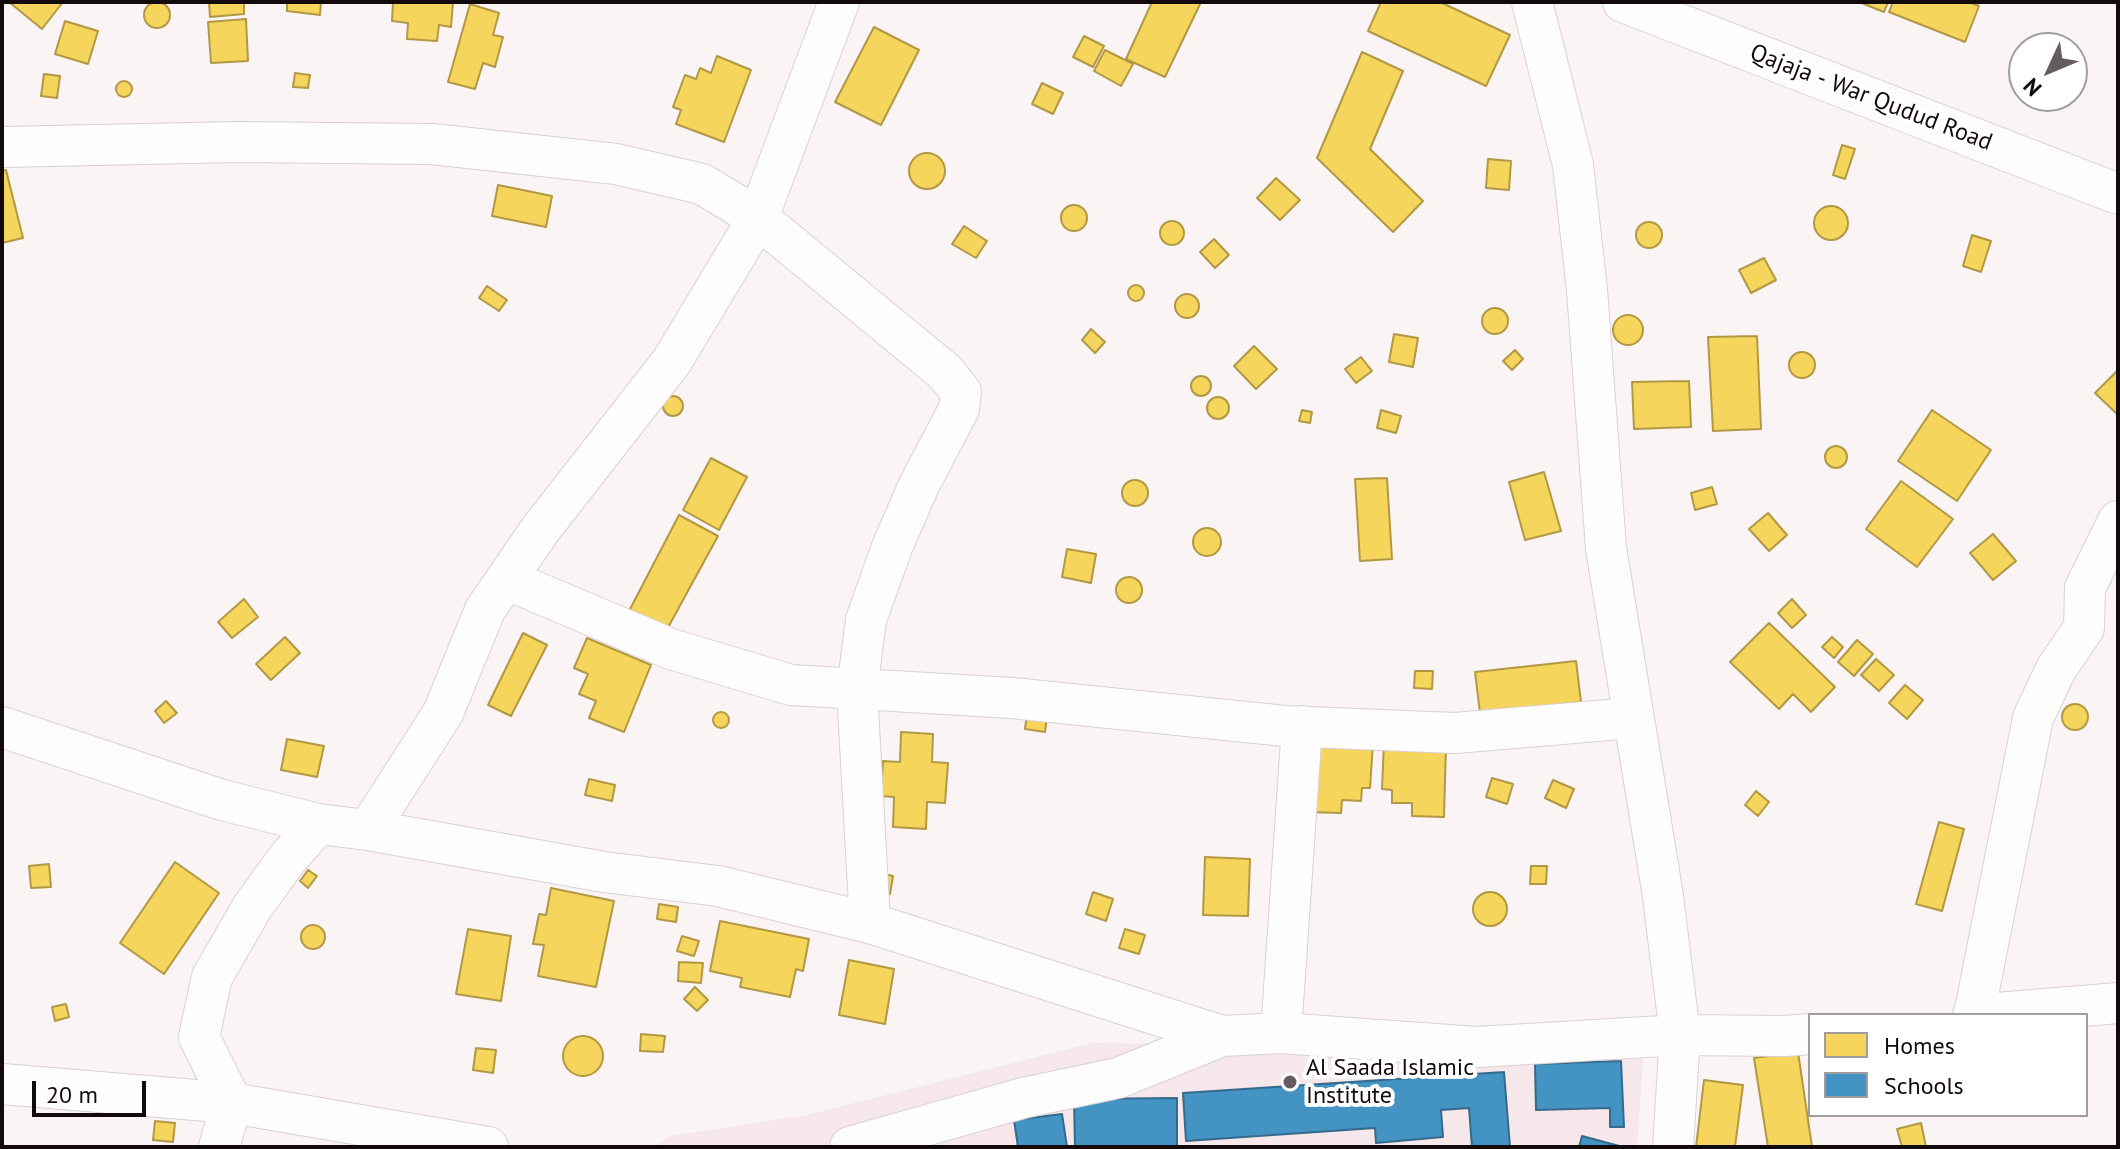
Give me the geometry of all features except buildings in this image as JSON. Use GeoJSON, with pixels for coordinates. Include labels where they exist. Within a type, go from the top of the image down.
{"type":"FeatureCollection","features":[{"type":"Feature","properties":{"kind":"street"},"geometry":{"type":"LineString","coordinates":[[368,830],[443,713],[485,610],[540,530],[672,361],[758,218],[839,2]]}},
{"type":"Feature","properties":{"kind":"street"},"geometry":{"type":"LineString","coordinates":[[1532,2],[1573,165],[1587,290],[1606,548],[1663,896],[1680,1035],[1673,1147]]}},
{"type":"Feature","properties":{"kind":"street","name":"Qajaja - War Qudud Road"},"geometry":{"type":"LineString","coordinates":[[1623,2],[2118,194]]}},
{"type":"Feature","properties":{"kind":"street"},"geometry":{"type":"LineString","coordinates":[[2,147],[237,142],[432,144],[616,164],[702,184],[758,218],[945,372],[961,392],[959,409],[919,485],[892,547],[866,620],[857,690],[870,923]]}},
{"type":"Feature","properties":{"kind":"street"},"geometry":{"type":"LineString","coordinates":[[1974,1013],[2033,718],[2056,669],[2084,628],[2085,588],[2118,521]]}},
{"type":"Feature","properties":{"kind":"street"},"geometry":{"type":"LineString","coordinates":[[508,580],[671,649],[791,685],[1012,698],[1302,726],[1455,733],[1632,718]]}},
{"type":"Feature","properties":{"kind":"street"},"geometry":{"type":"LineString","coordinates":[[1281,1033],[1302,726]]}},
{"type":"Feature","properties":{"kind":"street"},"geometry":{"type":"LineString","coordinates":[[2,727],[222,800],[318,824],[604,872],[718,886],[870,923],[1222,1036]]}},
{"type":"Feature","properties":{"kind":"street"},"geometry":{"type":"LineString","coordinates":[[219,1147],[232,1103],[199,1037],[212,977],[253,906],[318,824]]}},
{"type":"Feature","properties":{"kind":"street"},"geometry":{"type":"LineString","coordinates":[[1998,1013],[2118,1003]]}},
{"type":"Feature","properties":{"kind":"street"},"geometry":{"type":"LineString","coordinates":[[850,1147],[1023,1098],[1118,1078],[1222,1036],[1281,1033],[1477,1047],[1680,1035],[1808,1034]]}},
{"type":"Feature","properties":{"kind":"street"},"geometry":{"type":"LineString","coordinates":[[2,1084],[232,1103],[488,1147]]}},
{"type":"Feature","properties":{"kind":"shaded area","name":"Al Saada Islamic Institute"},"geometry":{"type":"Polygon","coordinates":[[[1092,1043],[1644,1049],[1637,1147],[653,1147],[670,1136],[807,1115],[1092,1043]]]}},
{"type":"Feature","properties":{"kind":"place","name":"Al Saada Islamic Institute"},"geometry":{"type":"Point","coordinates":[1290,1082]}}]}
